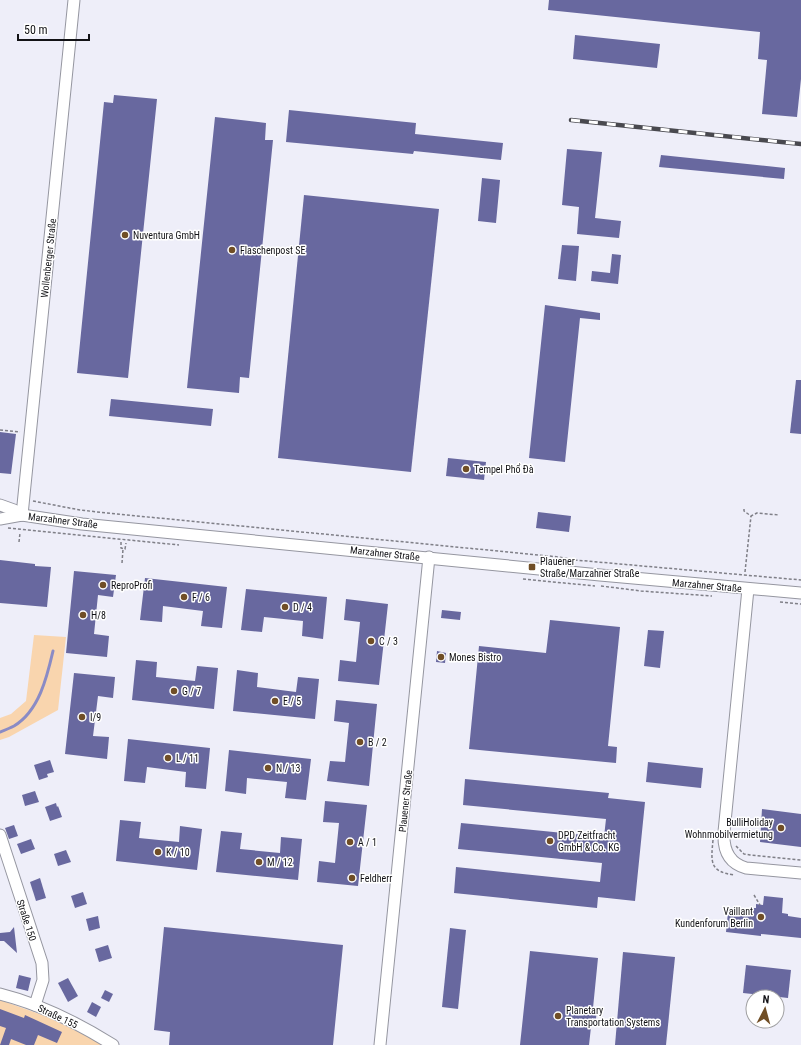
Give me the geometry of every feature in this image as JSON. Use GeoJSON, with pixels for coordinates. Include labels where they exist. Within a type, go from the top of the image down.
{"type":"FeatureCollection","features":[{"type":"Feature","properties":{"kind":"street","name":"Wollenberger Straße"},"geometry":{"type":"LineString","coordinates":[[22,515],[74,0]]}},
{"type":"Feature","properties":{"kind":"street","name":"Marzahner Straße"},"geometry":{"type":"LineString","coordinates":[[0,505],[14,510],[22,515]]}},
{"type":"Feature","properties":{"kind":"street","name":"Marzahner Straße"},"geometry":{"type":"LineString","coordinates":[[0,519],[22,515],[79,523],[801,593]]}},
{"type":"Feature","properties":{"kind":"street","name":"Plauener Straße"},"geometry":{"type":"LineString","coordinates":[[380,1045],[424,668],[429,557]]}},
{"type":"Feature","properties":{"kind":"street","name":"Marzahner Straße"},"geometry":{"type":"LineString","coordinates":[[748,589],[724,832],[725,848],[732,861],[738,866],[801,873]]}},
{"type":"Feature","properties":{"kind":"street","name":"Straße 150"},"geometry":{"type":"LineString","coordinates":[[0,835],[42,963],[43,980],[35,1005]]}},
{"type":"Feature","properties":{"kind":"street","name":"Straße 155"},"geometry":{"type":"LineString","coordinates":[[0,994],[35,1005],[94,1033],[113,1045]]}},
{"type":"Feature","properties":{"kind":"path"},"geometry":{"type":"LineString","coordinates":[[0,430],[22,432]]}},
{"type":"Feature","properties":{"kind":"path"},"geometry":{"type":"LineString","coordinates":[[24,500],[80,510],[107,513],[437,544],[575,560],[801,580]]}},
{"type":"Feature","properties":{"kind":"path"},"geometry":{"type":"LineString","coordinates":[[744,509],[744,511],[751,516]]}},
{"type":"Feature","properties":{"kind":"path"},"geometry":{"type":"LineString","coordinates":[[751,516],[757,513],[779,515]]}},
{"type":"Feature","properties":{"kind":"path"},"geometry":{"type":"LineString","coordinates":[[745,572],[751,516]]}},
{"type":"Feature","properties":{"kind":"path"},"geometry":{"type":"LineString","coordinates":[[19,542],[20,532]]}},
{"type":"Feature","properties":{"kind":"path"},"geometry":{"type":"LineString","coordinates":[[121,542],[121,548],[123,549],[122,562]]}},
{"type":"Feature","properties":{"kind":"path"},"geometry":{"type":"LineString","coordinates":[[123,549],[126,549],[126,543]]}},
{"type":"Feature","properties":{"kind":"path"},"geometry":{"type":"LineString","coordinates":[[733,841],[739,850],[744,854],[801,860]]}},
{"type":"Feature","properties":{"kind":"path"},"geometry":{"type":"LineString","coordinates":[[754,895],[760,905]]}},
{"type":"Feature","properties":{"kind":"shaded area"},"geometry":{"type":"Polygon","coordinates":[[[34,635],[66,637],[58,710],[9,737],[0,740],[0,718],[11,714],[26,701],[34,635]]]}},
{"type":"Feature","properties":{"kind":"shaded area"},"geometry":{"type":"Polygon","coordinates":[[[0,1000],[48,1017],[105,1045],[0,1045],[0,1000]]]}},
{"type":"Feature","properties":{"kind":"building"},"geometry":{"type":"Polygon","coordinates":[[[549,0],[801,0],[801,79],[797,117],[762,114],[767,60],[758,59],[760,32],[548,10],[549,0]]]}},
{"type":"Feature","properties":{"kind":"building"},"geometry":{"type":"Polygon","coordinates":[[[575,35],[660,44],[657,68],[573,59],[575,35]]]}},
{"type":"Feature","properties":{"kind":"building"},"geometry":{"type":"Polygon","coordinates":[[[114,95],[157,99],[128,378],[77,373],[104,102],[113,103],[114,95]]]}},
{"type":"Feature","properties":{"kind":"building"},"geometry":{"type":"Polygon","coordinates":[[[289,110],[416,123],[415,134],[503,143],[501,160],[414,151],[413,154],[286,142],[289,110]]]}},
{"type":"Feature","properties":{"kind":"building"},"geometry":{"type":"Polygon","coordinates":[[[215,117],[266,123],[265,140],[273,140],[249,378],[240,377],[239,393],[187,388],[215,117]]]}},
{"type":"Feature","properties":{"kind":"building"},"geometry":{"type":"Polygon","coordinates":[[[567,149],[602,152],[595,218],[621,221],[619,238],[577,234],[579,207],[562,205],[567,149]]]}},
{"type":"Feature","properties":{"kind":"building"},"geometry":{"type":"Polygon","coordinates":[[[661,155],[785,168],[784,179],[659,167],[661,155]]]}},
{"type":"Feature","properties":{"kind":"building"},"geometry":{"type":"Polygon","coordinates":[[[482,178],[500,180],[496,223],[478,221],[482,178]]]}},
{"type":"Feature","properties":{"kind":"building"},"geometry":{"type":"Polygon","coordinates":[[[304,195],[439,209],[411,472],[278,458],[304,195]]]}},
{"type":"Feature","properties":{"kind":"building"},"geometry":{"type":"Polygon","coordinates":[[[562,245],[579,246],[576,281],[558,279],[562,245]]]}},
{"type":"Feature","properties":{"kind":"building"},"geometry":{"type":"Polygon","coordinates":[[[612,254],[621,255],[618,284],[591,281],[592,271],[610,273],[612,254]]]}},
{"type":"Feature","properties":{"kind":"building"},"geometry":{"type":"Polygon","coordinates":[[[545,305],[600,313],[600,320],[580,318],[565,462],[529,458],[545,305]]]}},
{"type":"Feature","properties":{"kind":"building"},"geometry":{"type":"Polygon","coordinates":[[[796,380],[801,380],[801,434],[790,433],[796,380]]]}},
{"type":"Feature","properties":{"kind":"building"},"geometry":{"type":"Polygon","coordinates":[[[111,399],[213,409],[211,426],[109,416],[111,399]]]}},
{"type":"Feature","properties":{"kind":"building"},"geometry":{"type":"Polygon","coordinates":[[[0,432],[16,434],[11,474],[0,473],[0,432]]]}},
{"type":"Feature","properties":{"kind":"building","name":"Tempel Phổ Đà"},"geometry":{"type":"Polygon","coordinates":[[[448,458],[486,462],[484,480],[446,476],[448,458]]]}},
{"type":"Feature","properties":{"kind":"building"},"geometry":{"type":"Polygon","coordinates":[[[538,512],[571,516],[569,532],[536,528],[538,512]]]}},
{"type":"Feature","properties":{"kind":"building"},"geometry":{"type":"Polygon","coordinates":[[[0,560],[51,567],[47,607],[0,603],[0,560]]]}},
{"type":"Feature","properties":{"kind":"building","name":"H/8"},"geometry":{"type":"Polygon","coordinates":[[[74,571],[116,575],[113,597],[98,595],[94,634],[109,636],[107,657],[66,653],[74,571]]]}},
{"type":"Feature","properties":{"kind":"building","name":"F / 6"},"geometry":{"type":"Polygon","coordinates":[[[145,578],[227,587],[222,628],[201,626],[203,611],[163,606],[162,622],[140,620],[145,578]]]}},
{"type":"Feature","properties":{"kind":"building","name":"D / 4"},"geometry":{"type":"Polygon","coordinates":[[[246,589],[327,597],[323,639],[302,636],[303,621],[264,617],[262,632],[241,630],[246,589]]]}},
{"type":"Feature","properties":{"kind":"building","name":"C / 3"},"geometry":{"type":"Polygon","coordinates":[[[346,599],[388,604],[379,685],[338,681],[340,660],[356,662],[360,622],[344,620],[346,599]]]}},
{"type":"Feature","properties":{"kind":"building"},"geometry":{"type":"Polygon","coordinates":[[[442,610],[461,612],[460,620],[441,618],[442,610]]]}},
{"type":"Feature","properties":{"kind":"building"},"geometry":{"type":"Polygon","coordinates":[[[550,620],[620,627],[608,746],[617,747],[616,763],[469,749],[479,646],[546,653],[550,620]]]}},
{"type":"Feature","properties":{"kind":"building"},"geometry":{"type":"Polygon","coordinates":[[[648,630],[664,631],[660,668],[644,666],[648,630]]]}},
{"type":"Feature","properties":{"kind":"building","name":"Mones Bistro"},"geometry":{"type":"Polygon","coordinates":[[[437,651],[446,653],[445,663],[436,662],[437,651]]]}},
{"type":"Feature","properties":{"kind":"building","name":"G / 7"},"geometry":{"type":"Polygon","coordinates":[[[136,660],[157,662],[156,677],[195,681],[197,666],[218,668],[214,709],[132,700],[136,660]]]}},
{"type":"Feature","properties":{"kind":"building","name":"E / 5"},"geometry":{"type":"Polygon","coordinates":[[[237,670],[258,673],[257,687],[296,692],[298,677],[319,679],[315,719],[233,711],[237,670]]]}},
{"type":"Feature","properties":{"kind":"building","name":"I/9"},"geometry":{"type":"Polygon","coordinates":[[[74,673],[115,677],[113,698],[98,696],[93,736],[109,737],[107,759],[65,754],[74,673]]]}},
{"type":"Feature","properties":{"kind":"building","name":"B / 2"},"geometry":{"type":"Polygon","coordinates":[[[336,700],[377,704],[369,786],[327,781],[330,761],[345,762],[349,723],[334,721],[336,700]]]}},
{"type":"Feature","properties":{"kind":"building","name":"L / 11"},"geometry":{"type":"Polygon","coordinates":[[[128,739],[210,748],[206,789],[185,787],[186,772],[147,767],[145,783],[124,781],[128,739]]]}},
{"type":"Feature","properties":{"kind":"building","name":"N / 13"},"geometry":{"type":"Polygon","coordinates":[[[229,750],[311,759],[306,800],[285,798],[287,782],[247,778],[246,794],[225,791],[229,750]]]}},
{"type":"Feature","properties":{"kind":"building"},"geometry":{"type":"Polygon","coordinates":[[[50,760],[54,772],[47,774],[48,777],[39,780],[34,765],[50,760]]]}},
{"type":"Feature","properties":{"kind":"building"},"geometry":{"type":"Polygon","coordinates":[[[648,762],[703,768],[701,788],[646,782],[648,762]]]}},
{"type":"Feature","properties":{"kind":"building","name":"DPD Zeitfracht GmbH & Co. KG"},"geometry":{"type":"Polygon","coordinates":[[[465,779],[609,793],[608,798],[645,802],[635,901],[598,897],[597,908],[454,893],[456,867],[600,882],[602,863],[458,849],[461,823],[604,837],[606,819],[463,805],[465,779]]]}},
{"type":"Feature","properties":{"kind":"building"},"geometry":{"type":"Polygon","coordinates":[[[35,791],[39,802],[25,806],[22,795],[35,791]]]}},
{"type":"Feature","properties":{"kind":"building","name":"A / 1"},"geometry":{"type":"Polygon","coordinates":[[[325,801],[367,805],[358,886],[317,882],[319,861],[335,863],[339,823],[323,822],[325,801]]]}},
{"type":"Feature","properties":{"kind":"building"},"geometry":{"type":"Polygon","coordinates":[[[56,803],[62,817],[50,821],[45,807],[56,803]]]}},
{"type":"Feature","properties":{"kind":"building","name":"BulliHoliday Wohnmobilvermietung"},"geometry":{"type":"Polygon","coordinates":[[[762,809],[801,814],[801,847],[760,842],[762,809]]]}},
{"type":"Feature","properties":{"kind":"building","name":"K / 10"},"geometry":{"type":"Polygon","coordinates":[[[120,820],[141,822],[139,838],[179,842],[180,826],[202,829],[197,870],[116,861],[120,820]]]}},
{"type":"Feature","properties":{"kind":"building"},"geometry":{"type":"Polygon","coordinates":[[[14,825],[18,836],[9,839],[5,828],[14,825]]]}},
{"type":"Feature","properties":{"kind":"building","name":"M / 12"},"geometry":{"type":"Polygon","coordinates":[[[221,831],[242,833],[240,849],[280,853],[281,837],[302,839],[298,880],[216,872],[221,831]]]}},
{"type":"Feature","properties":{"kind":"building"},"geometry":{"type":"Polygon","coordinates":[[[31,839],[35,849],[21,854],[17,844],[31,839]]]}},
{"type":"Feature","properties":{"kind":"building"},"geometry":{"type":"Polygon","coordinates":[[[66,850],[71,862],[58,866],[54,854],[66,850]]]}},
{"type":"Feature","properties":{"kind":"building"},"geometry":{"type":"Polygon","coordinates":[[[40,878],[46,898],[36,901],[30,882],[40,878]]]}},
{"type":"Feature","properties":{"kind":"building"},"geometry":{"type":"Polygon","coordinates":[[[83,892],[87,904],[75,908],[71,896],[83,892]]]}},
{"type":"Feature","properties":{"kind":"building","name":"Vaillant Kundenforum Berlin"},"geometry":{"type":"Polygon","coordinates":[[[764,896],[783,898],[782,913],[788,914],[788,916],[801,918],[801,938],[726,932],[728,912],[751,915],[752,908],[756,908],[756,904],[763,905],[764,896]]]}},
{"type":"Feature","properties":{"kind":"building"},"geometry":{"type":"Polygon","coordinates":[[[98,916],[100,928],[89,931],[86,919],[98,916]]]}},
{"type":"Feature","properties":{"kind":"building"},"geometry":{"type":"Polygon","coordinates":[[[14,927],[17,953],[4,941],[0,941],[0,933],[10,932],[14,927]]]}},
{"type":"Feature","properties":{"kind":"building"},"geometry":{"type":"Polygon","coordinates":[[[164,927],[343,945],[333,1045],[169,1045],[170,1032],[154,1030],[164,927]]]}},
{"type":"Feature","properties":{"kind":"building"},"geometry":{"type":"Polygon","coordinates":[[[450,928],[466,930],[458,1009],[442,1007],[450,928]]]}},
{"type":"Feature","properties":{"kind":"building"},"geometry":{"type":"Polygon","coordinates":[[[108,945],[112,958],[99,962],[95,949],[108,945]]]}},
{"type":"Feature","properties":{"kind":"building"},"geometry":{"type":"Polygon","coordinates":[[[530,951],[598,958],[593,1008],[597,1008],[596,1019],[592,1018],[589,1045],[520,1045],[530,951]]]}},
{"type":"Feature","properties":{"kind":"building"},"geometry":{"type":"Polygon","coordinates":[[[623,952],[675,957],[666,1045],[615,1045],[623,952]]]}},
{"type":"Feature","properties":{"kind":"building"},"geometry":{"type":"Polygon","coordinates":[[[746,965],[791,970],[788,998],[785,998],[785,989],[745,989],[745,993],[743,993],[746,965]]]}},
{"type":"Feature","properties":{"kind":"building"},"geometry":{"type":"Polygon","coordinates":[[[19,975],[31,978],[28,991],[16,988],[19,975]]]}},
{"type":"Feature","properties":{"kind":"building"},"geometry":{"type":"Polygon","coordinates":[[[68,978],[78,996],[68,1002],[58,983],[68,978]]]}},
{"type":"Feature","properties":{"kind":"building"},"geometry":{"type":"Polygon","coordinates":[[[105,990],[113,994],[109,1002],[101,998],[105,990]]]}},
{"type":"Feature","properties":{"kind":"building"},"geometry":{"type":"Polygon","coordinates":[[[92,1002],[101,1007],[96,1017],[87,1012],[92,1002]]]}},
{"type":"Feature","properties":{"kind":"building"},"geometry":{"type":"Polygon","coordinates":[[[0,1009],[24,1018],[25,1015],[62,1032],[57,1043],[38,1035],[34,1045],[26,1045],[11,1039],[9,1045],[0,1045],[6,1028],[0,1026],[0,1009]]]}},
{"type":"Feature","properties":{"kind":"waterway"},"geometry":{"type":"LineString","coordinates":[[0,732],[23,720],[36,703],[45,682],[53,651]]}},
{"type":"Feature","properties":{"kind":"railway"},"geometry":{"type":"LineString","coordinates":[[571,120],[801,144]]}},
{"type":"Feature","properties":{"kind":"place","name":"Nuventura GmbH"},"geometry":{"type":"Point","coordinates":[125,235]}},
{"type":"Feature","properties":{"kind":"place","name":"Flaschenpost SE"},"geometry":{"type":"Point","coordinates":[232,250]}},
{"type":"Feature","properties":{"kind":"place","name":"Tempel Phổ Đà"},"geometry":{"type":"Point","coordinates":[466,469]}},
{"type":"Feature","properties":{"kind":"place","name":"Plauener Straße/Marzahner Straße"},"geometry":{"type":"Point","coordinates":[532,567]}},
{"type":"Feature","properties":{"kind":"place","name":"ReproProfi"},"geometry":{"type":"Point","coordinates":[103,585]}},
{"type":"Feature","properties":{"kind":"place","name":"F / 6"},"geometry":{"type":"Point","coordinates":[184,597]}},
{"type":"Feature","properties":{"kind":"place","name":"D / 4"},"geometry":{"type":"Point","coordinates":[285,607]}},
{"type":"Feature","properties":{"kind":"place","name":"H/8"},"geometry":{"type":"Point","coordinates":[83,615]}},
{"type":"Feature","properties":{"kind":"place","name":"C / 3"},"geometry":{"type":"Point","coordinates":[371,641]}},
{"type":"Feature","properties":{"kind":"place","name":"Mones Bistro"},"geometry":{"type":"Point","coordinates":[441,657]}},
{"type":"Feature","properties":{"kind":"place","name":"G / 7"},"geometry":{"type":"Point","coordinates":[174,691]}},
{"type":"Feature","properties":{"kind":"place","name":"E / 5"},"geometry":{"type":"Point","coordinates":[275,701]}},
{"type":"Feature","properties":{"kind":"place","name":"I/9"},"geometry":{"type":"Point","coordinates":[82,717]}},
{"type":"Feature","properties":{"kind":"place","name":"B / 2"},"geometry":{"type":"Point","coordinates":[360,742]}},
{"type":"Feature","properties":{"kind":"place","name":"L / 11"},"geometry":{"type":"Point","coordinates":[168,758]}},
{"type":"Feature","properties":{"kind":"place","name":"N / 13"},"geometry":{"type":"Point","coordinates":[268,768]}},
{"type":"Feature","properties":{"kind":"place","name":"BulliHoliday Wohnmobilvermietung"},"geometry":{"type":"Point","coordinates":[781,828]}},
{"type":"Feature","properties":{"kind":"place","name":"DPD Zeitfracht GmbH & Co. KG"},"geometry":{"type":"Point","coordinates":[550,841]}},
{"type":"Feature","properties":{"kind":"place","name":"A / 1"},"geometry":{"type":"Point","coordinates":[350,842]}},
{"type":"Feature","properties":{"kind":"place","name":"K / 10"},"geometry":{"type":"Point","coordinates":[158,852]}},
{"type":"Feature","properties":{"kind":"place","name":"M / 12"},"geometry":{"type":"Point","coordinates":[259,862]}},
{"type":"Feature","properties":{"kind":"place","name":"Feldherr"},"geometry":{"type":"Point","coordinates":[352,878]}},
{"type":"Feature","properties":{"kind":"place","name":"Vaillant Kundenforum Berlin"},"geometry":{"type":"Point","coordinates":[761,917]}},
{"type":"Feature","properties":{"kind":"place","name":"Planetary Transportation Systems"},"geometry":{"type":"Point","coordinates":[558,1016]}}]}
